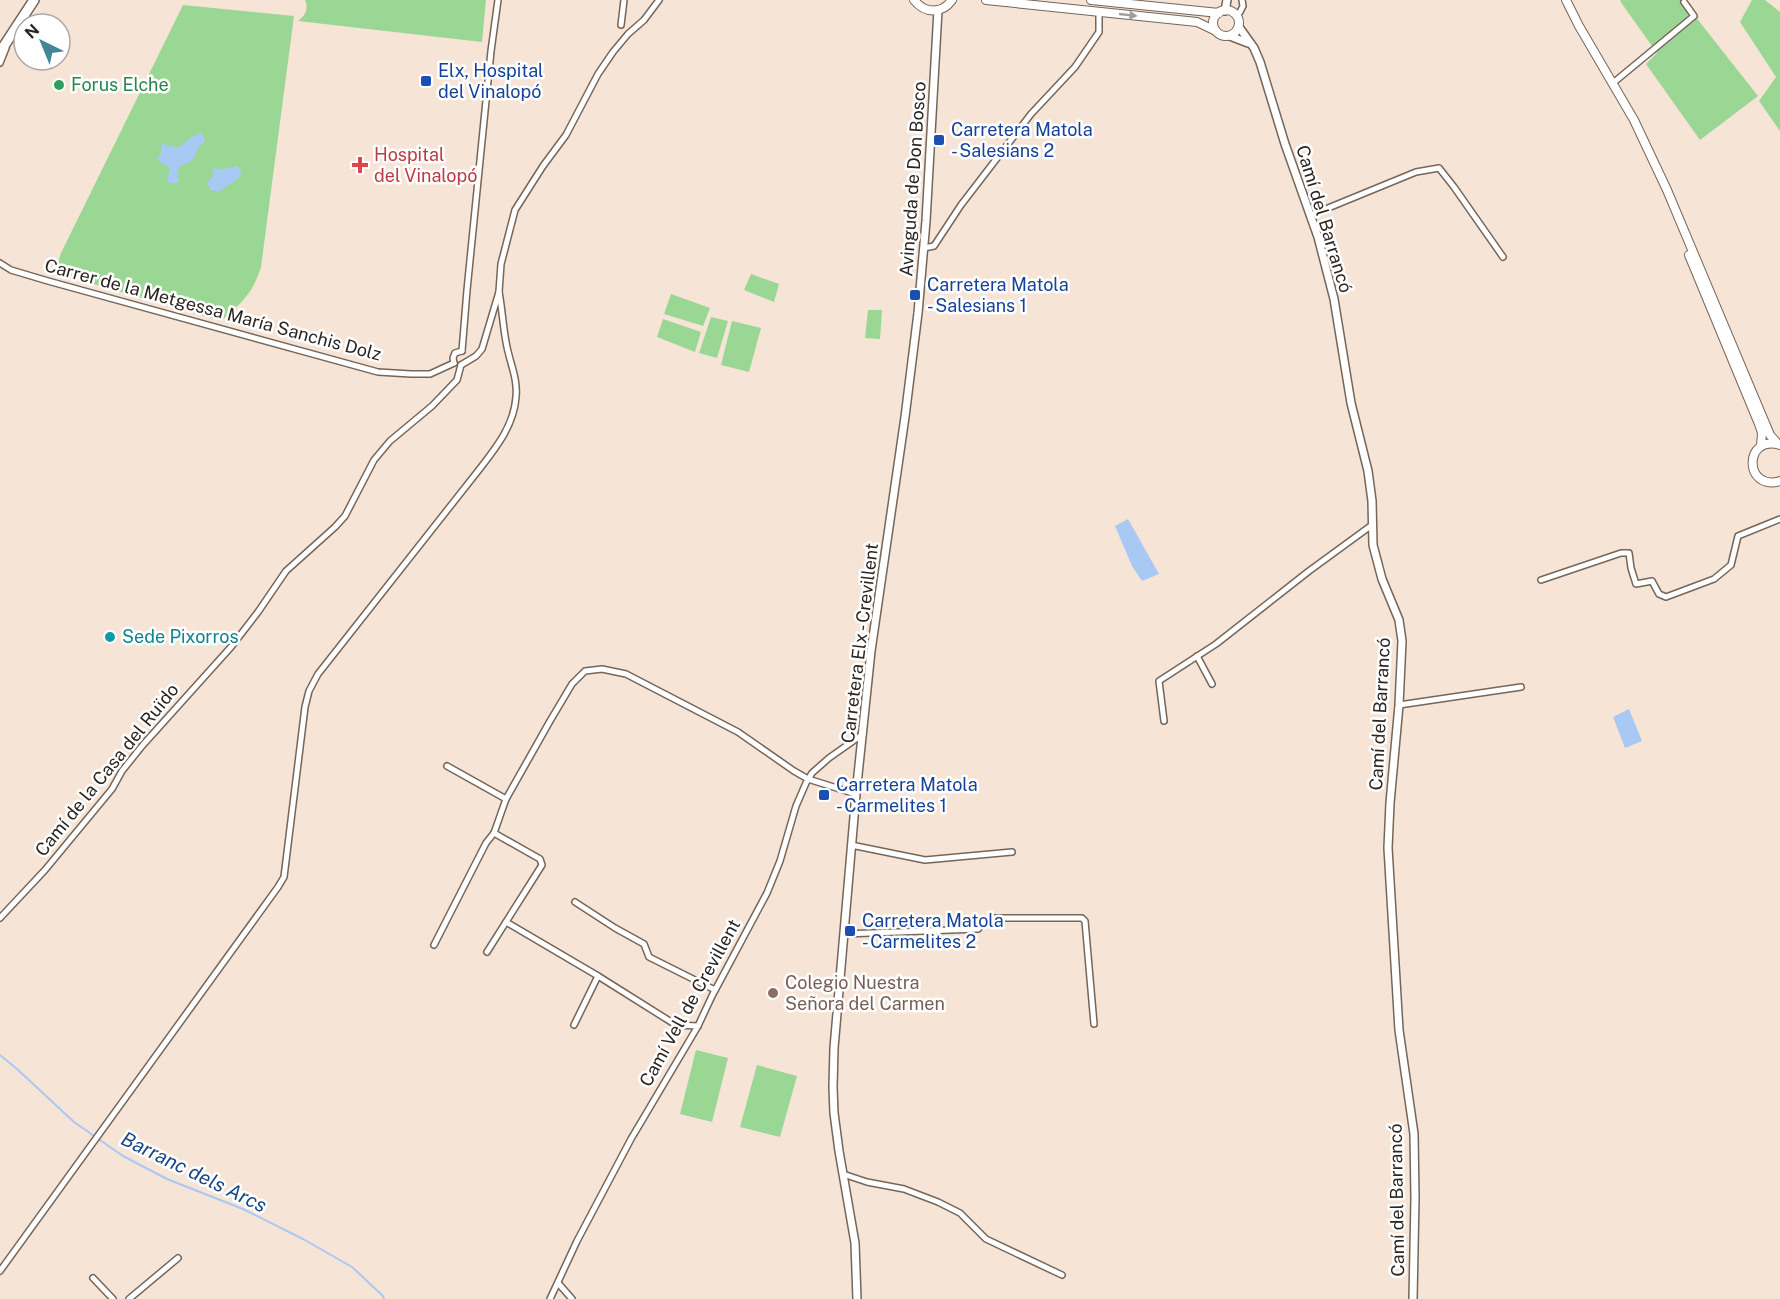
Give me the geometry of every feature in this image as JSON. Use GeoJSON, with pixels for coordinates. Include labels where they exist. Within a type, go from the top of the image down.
{"type":"FeatureCollection","features":[{"type":"Feature","properties":{"kind":"highway"},"geometry":{"type":"LineString","coordinates":[[0,52],[34,1]]}},
{"type":"Feature","properties":{"kind":"main road"},"geometry":{"type":"LineString","coordinates":[[914,0],[925,9],[938,10],[944,8],[952,0]]}},
{"type":"Feature","properties":{"kind":"main road"},"geometry":{"type":"LineString","coordinates":[[986,0],[1197,22],[1208,26],[1222,36],[1230,36],[1239,27],[1236,15],[1231,12],[1091,0]]}},
{"type":"Feature","properties":{"kind":"main road"},"geometry":{"type":"LineString","coordinates":[[1566,3],[1634,120],[1667,190],[1770,435],[1779,445]]}},
{"type":"Feature","properties":{"kind":"main road"},"geometry":{"type":"LineString","coordinates":[[1216,31],[1214,23],[1222,12]]}},
{"type":"Feature","properties":{"kind":"main road"},"geometry":{"type":"LineString","coordinates":[[1649,153],[1667,203],[1759,424],[1762,434],[1761,446],[1753,458],[1753,470],[1761,479],[1768,482],[1780,481]]}},
{"type":"Feature","properties":{"kind":"main road"},"geometry":{"type":"LineString","coordinates":[[1761,446],[1770,443],[1779,445]]}},
{"type":"Feature","properties":{"kind":"street"},"geometry":{"type":"LineString","coordinates":[[462,351],[498,0]]}},
{"type":"Feature","properties":{"kind":"street"},"geometry":{"type":"LineString","coordinates":[[621,25],[624,0]]}},
{"type":"Feature","properties":{"kind":"street"},"geometry":{"type":"LineString","coordinates":[[462,351],[454,353],[454,363],[461,365],[476,356],[482,349],[499,292],[501,264],[515,210],[566,135],[583,101],[613,52],[644,20],[659,0]]}},
{"type":"Feature","properties":{"kind":"street"},"geometry":{"type":"LineString","coordinates":[[1222,12],[1227,0]]}},
{"type":"Feature","properties":{"kind":"street"},"geometry":{"type":"LineString","coordinates":[[1236,15],[1243,6],[1242,0]]}},
{"type":"Feature","properties":{"kind":"street"},"geometry":{"type":"LineString","coordinates":[[1613,83],[1694,16],[1684,2]]}},
{"type":"Feature","properties":{"kind":"street","name":"Avinguda de Don Bosco"},"geometry":{"type":"LineString","coordinates":[[899,456],[924,248],[938,10]]}},
{"type":"Feature","properties":{"kind":"street"},"geometry":{"type":"LineString","coordinates":[[924,248],[934,246],[961,205],[1031,114],[1075,67],[1099,32],[1099,12]]}},
{"type":"Feature","properties":{"kind":"street","name":"Camí del Barrancó"},"geometry":{"type":"LineString","coordinates":[[1239,27],[1260,63],[1285,144],[1311,215],[1334,299],[1351,403],[1368,471],[1372,501],[1373,545],[1377,563],[1398,620],[1402,641],[1400,705],[1388,848],[1399,1030],[1414,1134],[1413,1299]]}},
{"type":"Feature","properties":{"kind":"street"},"geometry":{"type":"LineString","coordinates":[[1230,36],[1250,44]]}},
{"type":"Feature","properties":{"kind":"street"},"geometry":{"type":"LineString","coordinates":[[0,63],[7,41]]}},
{"type":"Feature","properties":{"kind":"street"},"geometry":{"type":"LineString","coordinates":[[1311,215],[1416,172],[1439,168],[1455,187],[1503,257]]}},
{"type":"Feature","properties":{"kind":"street","name":"Carrer de la Metgessa María Sanchis Dolz"},"geometry":{"type":"LineString","coordinates":[[0,263],[11,270],[48,281],[378,372],[430,374],[454,363]]}},
{"type":"Feature","properties":{"kind":"street"},"geometry":{"type":"LineString","coordinates":[[0,1271],[284,877],[305,707],[309,691],[333,652],[485,462],[510,421],[516,398],[514,372],[507,345],[499,292]]}},
{"type":"Feature","properties":{"kind":"street"},"geometry":{"type":"LineString","coordinates":[[462,351],[467,355],[467,361]]}},
{"type":"Feature","properties":{"kind":"street","name":"Camí de la Casa del Ruïdo"},"geometry":{"type":"LineString","coordinates":[[0,918],[52,862],[112,789],[122,771],[142,746],[231,647],[286,571],[345,516],[374,460],[390,441],[432,406],[457,380],[461,365]]}},
{"type":"Feature","properties":{"kind":"street","name":"Carretera Elx - Crevillent"},"geometry":{"type":"LineString","coordinates":[[857,1299],[855,1243],[834,1113],[834,1048],[851,845],[871,651],[899,456]]}},
{"type":"Feature","properties":{"kind":"street"},"geometry":{"type":"LineString","coordinates":[[1541,580],[1621,553],[1629,553],[1636,584],[1652,581],[1659,594],[1666,597],[1714,579],[1731,566],[1738,536],[1780,519]]}},
{"type":"Feature","properties":{"kind":"street"},"geometry":{"type":"LineString","coordinates":[[1164,721],[1159,681],[1216,644],[1372,525]]}},
{"type":"Feature","properties":{"kind":"street"},"geometry":{"type":"LineString","coordinates":[[1197,656],[1212,684]]}},
{"type":"Feature","properties":{"kind":"street"},"geometry":{"type":"LineString","coordinates":[[434,945],[486,843],[494,833],[506,799],[572,684],[585,671],[602,669],[626,674],[738,732],[808,779],[856,794]]}},
{"type":"Feature","properties":{"kind":"street"},"geometry":{"type":"LineString","coordinates":[[1400,705],[1521,687]]}},
{"type":"Feature","properties":{"kind":"street","name":"Camí Vell de Crevillent"},"geometry":{"type":"LineString","coordinates":[[550,1299],[577,1241],[631,1139],[698,1026],[767,893],[780,861],[796,806],[808,779],[829,758],[863,734]]}},
{"type":"Feature","properties":{"kind":"street"},"geometry":{"type":"LineString","coordinates":[[447,766],[506,799]]}},
{"type":"Feature","properties":{"kind":"street"},"geometry":{"type":"LineString","coordinates":[[487,952],[542,865],[540,859],[494,833]]}},
{"type":"Feature","properties":{"kind":"street"},"geometry":{"type":"LineString","coordinates":[[851,845],[925,860],[1012,852]]}},
{"type":"Feature","properties":{"kind":"street"},"geometry":{"type":"LineString","coordinates":[[575,902],[644,944],[649,957],[715,990]]}},
{"type":"Feature","properties":{"kind":"street"},"geometry":{"type":"LineString","coordinates":[[844,934],[978,929],[985,921],[995,918],[1082,918],[1085,921],[1094,1024]]}},
{"type":"Feature","properties":{"kind":"street"},"geometry":{"type":"LineString","coordinates":[[506,922],[676,1024],[698,1026]]}},
{"type":"Feature","properties":{"kind":"street"},"geometry":{"type":"LineString","coordinates":[[574,1025],[598,976]]}},
{"type":"Feature","properties":{"kind":"street"},"geometry":{"type":"LineString","coordinates":[[843,1174],[867,1182],[904,1189],[938,1202],[960,1213],[986,1239],[1062,1275]]}},
{"type":"Feature","properties":{"kind":"street"},"geometry":{"type":"LineString","coordinates":[[129,1299],[178,1258]]}},
{"type":"Feature","properties":{"kind":"street"},"geometry":{"type":"LineString","coordinates":[[93,1278],[113,1299]]}},
{"type":"Feature","properties":{"kind":"street"},"geometry":{"type":"LineString","coordinates":[[558,1283],[572,1299]]}},
{"type":"Feature","properties":{"kind":"green space"},"geometry":{"type":"Polygon","coordinates":[[[305,0],[486,0],[482,42],[298,21],[306,12],[305,0]]]}},
{"type":"Feature","properties":{"kind":"green space"},"geometry":{"type":"Polygon","coordinates":[[[1621,0],[1686,0],[1698,20],[1758,96],[1700,140],[1646,64],[1657,53],[1621,0]]]}},
{"type":"Feature","properties":{"kind":"green space"},"geometry":{"type":"Polygon","coordinates":[[[1752,0],[1765,0],[1780,12],[1780,131],[1759,101],[1776,77],[1740,22],[1752,0]]]}},
{"type":"Feature","properties":{"kind":"green space"},"geometry":{"type":"Polygon","coordinates":[[[183,5],[294,16],[261,267],[246,297],[221,321],[87,282],[61,271],[57,266],[61,253],[183,5]]]}},
{"type":"Feature","properties":{"kind":"green space"},"geometry":{"type":"Polygon","coordinates":[[[751,274],[779,284],[774,302],[744,290],[751,274]]]}},
{"type":"Feature","properties":{"kind":"green space"},"geometry":{"type":"Polygon","coordinates":[[[671,294],[710,308],[703,326],[664,314],[671,294]]]}},
{"type":"Feature","properties":{"kind":"green space"},"geometry":{"type":"Polygon","coordinates":[[[868,310],[882,310],[880,339],[865,338],[868,310]]]}},
{"type":"Feature","properties":{"kind":"green space"},"geometry":{"type":"Polygon","coordinates":[[[711,317],[728,321],[717,358],[699,353],[711,317]]]}},
{"type":"Feature","properties":{"kind":"green space"},"geometry":{"type":"Polygon","coordinates":[[[663,319],[701,332],[695,352],[657,337],[663,319]]]}},
{"type":"Feature","properties":{"kind":"green space"},"geometry":{"type":"Polygon","coordinates":[[[732,321],[761,328],[749,372],[721,365],[732,321]]]}},
{"type":"Feature","properties":{"kind":"green space"},"geometry":{"type":"Polygon","coordinates":[[[696,1050],[728,1058],[712,1122],[680,1114],[696,1050]]]}},
{"type":"Feature","properties":{"kind":"green space"},"geometry":{"type":"Polygon","coordinates":[[[757,1065],[797,1076],[780,1137],[740,1127],[757,1065]]]}},
{"type":"Feature","properties":{"kind":"water"},"geometry":{"type":"Polygon","coordinates":[[[201,133],[205,139],[204,143],[199,146],[191,161],[179,167],[177,176],[179,181],[170,183],[167,181],[170,168],[156,159],[161,155],[162,143],[179,147],[191,137],[201,133]]]}},
{"type":"Feature","properties":{"kind":"water"},"geometry":{"type":"Polygon","coordinates":[[[237,166],[242,173],[238,179],[218,192],[211,190],[207,183],[213,176],[214,167],[221,170],[237,166]]]}},
{"type":"Feature","properties":{"kind":"water"},"geometry":{"type":"Polygon","coordinates":[[[1128,519],[1159,574],[1142,581],[1132,566],[1115,526],[1128,519]]]}},
{"type":"Feature","properties":{"kind":"water"},"geometry":{"type":"Polygon","coordinates":[[[1629,709],[1642,741],[1625,748],[1613,717],[1629,709]]]}},
{"type":"Feature","properties":{"kind":"waterway","name":"Barranc dels Arcs"},"geometry":{"type":"LineString","coordinates":[[0,1055],[74,1122],[123,1156],[167,1179],[243,1209],[303,1239],[352,1267],[384,1299]]}},
{"type":"Feature","properties":{"kind":"place","name":"Elx, Hospital del Vinalopó"},"geometry":{"type":"Point","coordinates":[426,81]}},
{"type":"Feature","properties":{"kind":"place","name":"Forus Elche"},"geometry":{"type":"Point","coordinates":[59,85]}},
{"type":"Feature","properties":{"kind":"place","name":"Carretera Matola - Salesians 2"},"geometry":{"type":"Point","coordinates":[939,140]}},
{"type":"Feature","properties":{"kind":"place","name":"Hospital del Vinalopó"},"geometry":{"type":"Point","coordinates":[360,165]}},
{"type":"Feature","properties":{"kind":"place","name":"Carretera Matola - Salesians 1"},"geometry":{"type":"Point","coordinates":[915,295]}},
{"type":"Feature","properties":{"kind":"place","name":"Sede Pixorros"},"geometry":{"type":"Point","coordinates":[110,637]}},
{"type":"Feature","properties":{"kind":"place","name":"Carretera Matola - Carmelites 1"},"geometry":{"type":"Point","coordinates":[824,795]}},
{"type":"Feature","properties":{"kind":"place","name":"Carretera Matola - Carmelites 2"},"geometry":{"type":"Point","coordinates":[850,931]}},
{"type":"Feature","properties":{"kind":"place","name":"Colegio Nuestra Señora del Carmen"},"geometry":{"type":"Point","coordinates":[773,993]}}]}
